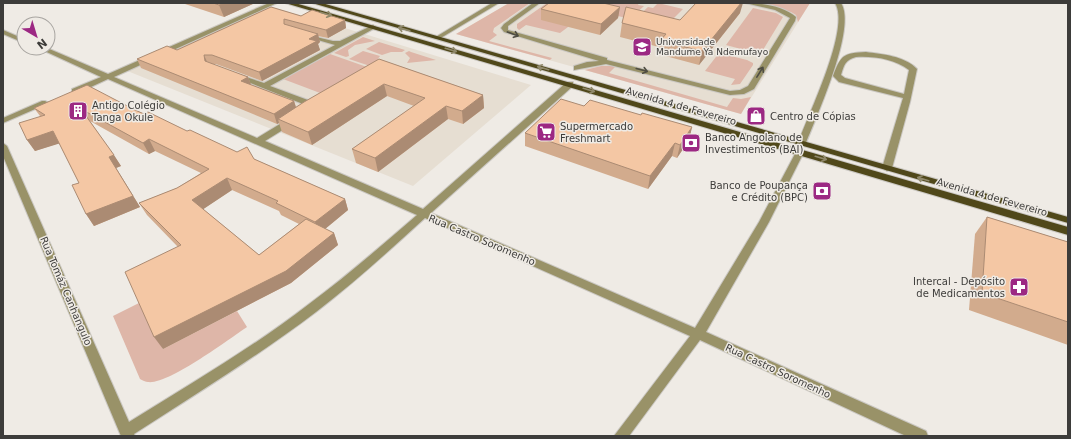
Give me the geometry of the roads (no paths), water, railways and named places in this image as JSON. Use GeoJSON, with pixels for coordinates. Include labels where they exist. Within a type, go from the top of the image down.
{"type":"FeatureCollection","features":[{"type":"Feature","properties":{"kind":"main road","name":"Avenida 4 de Fevereiro"},"geometry":{"type":"LineString","coordinates":[[288,3],[570,80]]}},
{"type":"Feature","properties":{"kind":"main road","name":"Avenida 4 de Fevereiro"},"geometry":{"type":"LineString","coordinates":[[314,3],[437,38],[570,80],[800,148],[1068,231]]}},
{"type":"Feature","properties":{"kind":"main road","name":"Avenida 4 de Fevereiro"},"geometry":{"type":"LineString","coordinates":[[800,148],[887,168],[1068,220]]}},
{"type":"Feature","properties":{"kind":"street"},"geometry":{"type":"LineString","coordinates":[[67,94],[260,3]]}},
{"type":"Feature","properties":{"kind":"street"},"geometry":{"type":"LineString","coordinates":[[106,75],[274,3]]}},
{"type":"Feature","properties":{"kind":"street"},"geometry":{"type":"LineString","coordinates":[[437,38],[496,3]]}},
{"type":"Feature","properties":{"kind":"street"},"geometry":{"type":"LineString","coordinates":[[537,3],[506,25],[504,28],[506,31],[616,63],[731,93],[746,91],[755,80],[792,21],[793,17],[777,9],[748,3]]}},
{"type":"Feature","properties":{"kind":"street"},"geometry":{"type":"LineString","coordinates":[[621,436],[698,334],[764,222],[800,148],[832,65],[842,30],[842,12],[838,3]]}},
{"type":"Feature","properties":{"kind":"street"},"geometry":{"type":"LineString","coordinates":[[264,86],[373,27]]}},
{"type":"Feature","properties":{"kind":"street"},"geometry":{"type":"LineString","coordinates":[[3,32],[16,38]]}},
{"type":"Feature","properties":{"kind":"street"},"geometry":{"type":"LineString","coordinates":[[297,32],[333,43],[344,42]]}},
{"type":"Feature","properties":{"kind":"street"},"geometry":{"type":"LineString","coordinates":[[127,433],[231,365],[313,308],[423,215],[570,80],[583,58],[577,52]]}},
{"type":"Feature","properties":{"kind":"street","name":"Rua Castro Soromenho"},"geometry":{"type":"LineString","coordinates":[[56,54],[698,334],[920,436]]}},
{"type":"Feature","properties":{"kind":"street"},"geometry":{"type":"LineString","coordinates":[[887,168],[907,97],[913,69],[909,64],[877,55],[849,56],[842,61],[837,76],[842,80],[907,97]]}},
{"type":"Feature","properties":{"kind":"street"},"geometry":{"type":"LineString","coordinates":[[577,68],[596,62],[616,63]]}},
{"type":"Feature","properties":{"kind":"street"},"geometry":{"type":"LineString","coordinates":[[227,73],[313,105],[303,113],[258,141]]}},
{"type":"Feature","properties":{"kind":"street"},"geometry":{"type":"LineString","coordinates":[[3,121],[53,100]]}},
{"type":"Feature","properties":{"kind":"street","name":"Rua Tomáz Canhangulo"},"geometry":{"type":"LineString","coordinates":[[3,146],[127,433]]}},
{"type":"Feature","properties":{"kind":"place","name":"Universidade Mandume Ya Ndemufayo"},"geometry":{"type":"Point","coordinates":[642,47]}},
{"type":"Feature","properties":{"kind":"place","name":"Antigo Colégio Tanga Okule"},"geometry":{"type":"Point","coordinates":[78,111]}},
{"type":"Feature","properties":{"kind":"place","name":"Centro de Cópias"},"geometry":{"type":"Point","coordinates":[756,116]}},
{"type":"Feature","properties":{"kind":"place","name":"Supermercado Freshmart"},"geometry":{"type":"Point","coordinates":[546,132]}},
{"type":"Feature","properties":{"kind":"place","name":"Banco Angolano de Investimentos (BAI)"},"geometry":{"type":"Point","coordinates":[691,143]}},
{"type":"Feature","properties":{"kind":"place","name":"Banco de Poupança e Crédito (BPC)"},"geometry":{"type":"Point","coordinates":[822,191]}},
{"type":"Feature","properties":{"kind":"place","name":"Intercal - Depósito de Medicamentos"},"geometry":{"type":"Point","coordinates":[1019,287]}}]}
